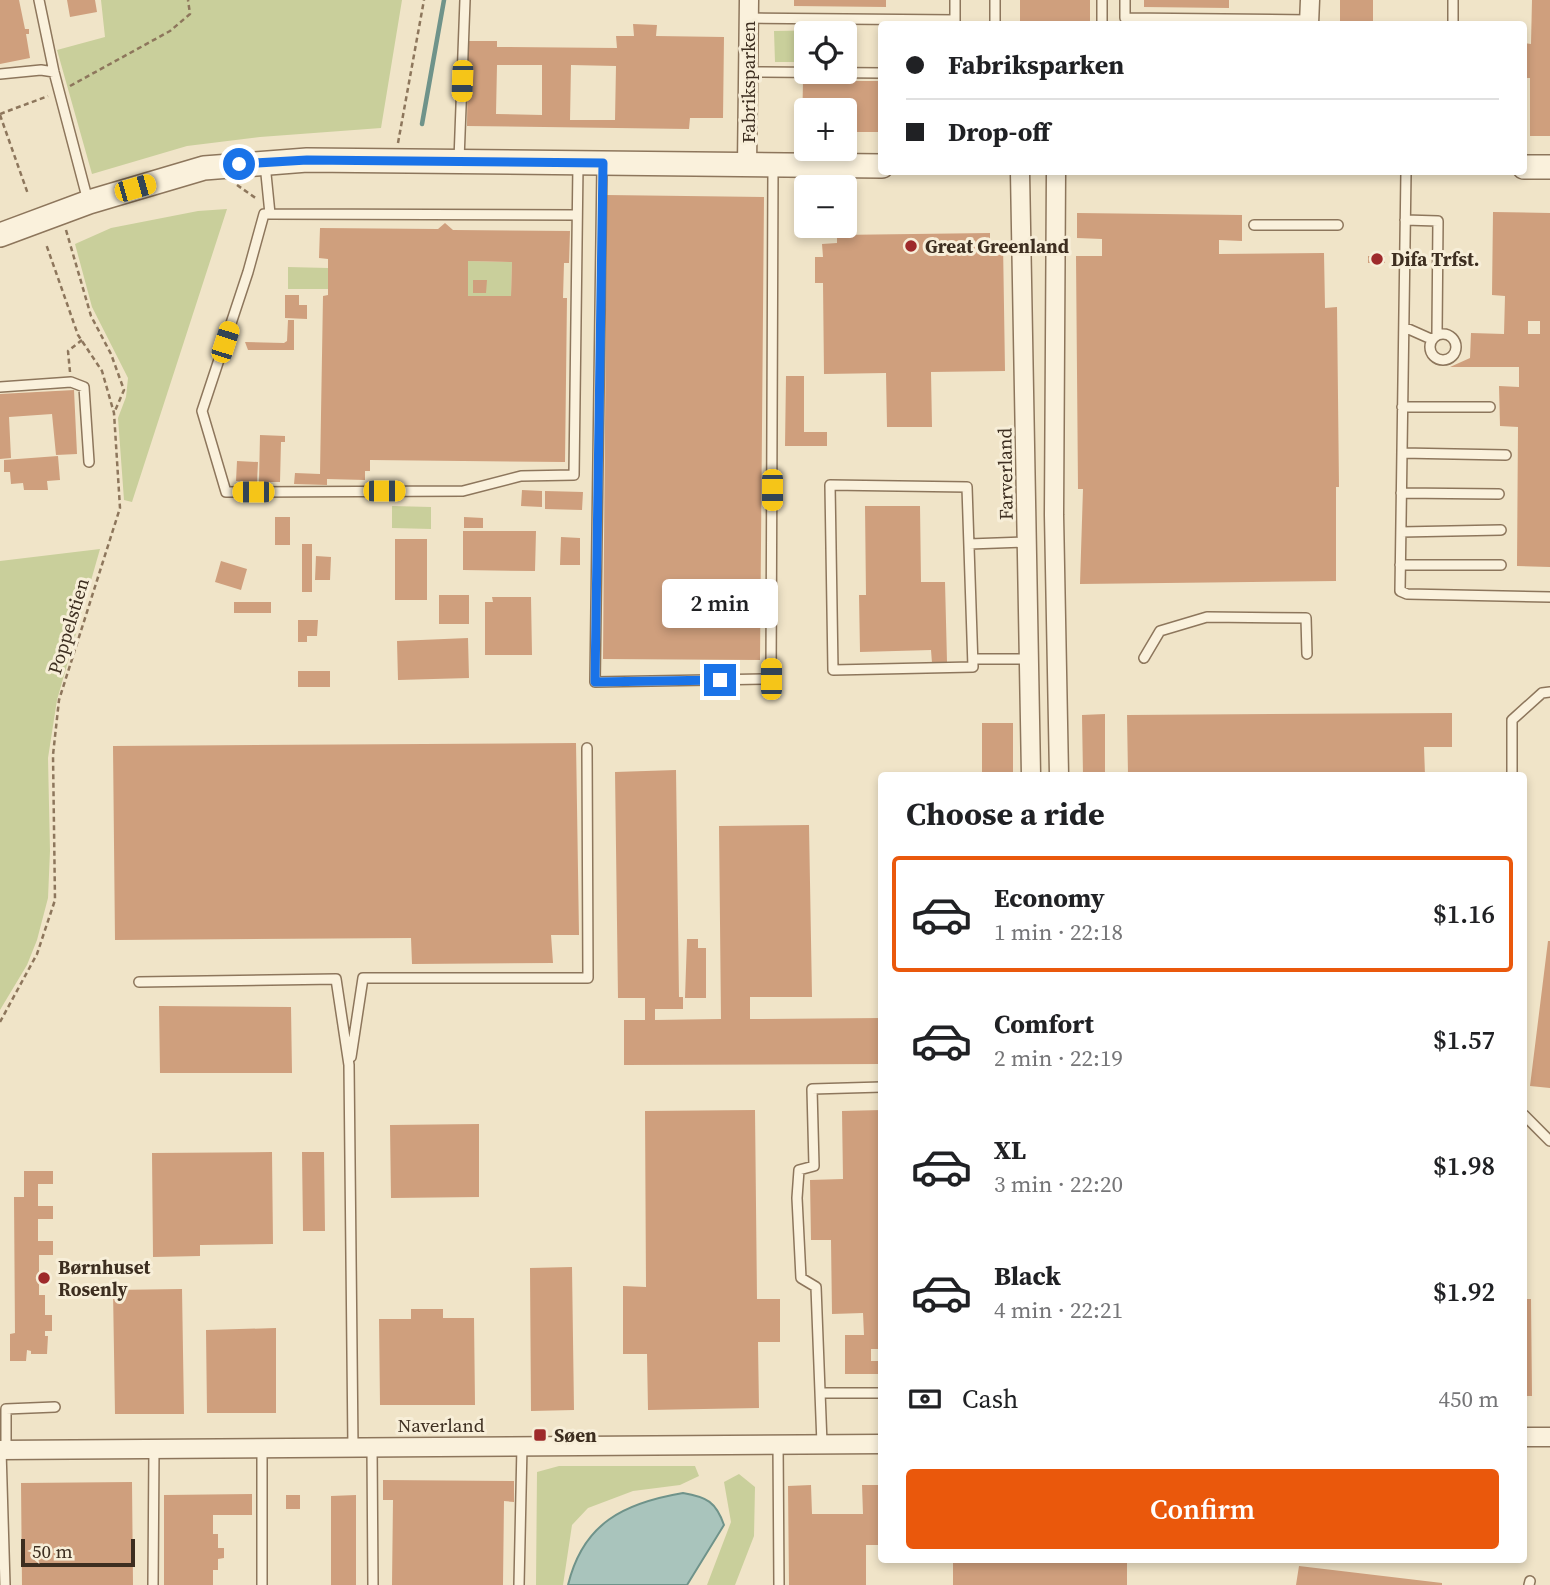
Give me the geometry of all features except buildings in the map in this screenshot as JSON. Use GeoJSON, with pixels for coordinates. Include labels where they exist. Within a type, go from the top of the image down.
{"type":"FeatureCollection","features":[{"type":"Feature","properties":{"kind":"street"},"geometry":{"type":"LineString","coordinates":[[1309,21],[1310,0]]}},
{"type":"Feature","properties":{"kind":"street","name":"Fabriksparken"},"geometry":{"type":"LineString","coordinates":[[747,165],[748,9]]}},
{"type":"Feature","properties":{"kind":"street","name":"Fabriksparken"},"geometry":{"type":"LineString","coordinates":[[0,234],[89,202],[204,168],[265,161],[878,166]]}},
{"type":"Feature","properties":{"kind":"street"},"geometry":{"type":"LineString","coordinates":[[1527,167],[1550,167]]}},
{"type":"Feature","properties":{"kind":"street","name":"Farverland"},"geometry":{"type":"LineString","coordinates":[[1020,175],[1031,772]]}},
{"type":"Feature","properties":{"kind":"street"},"geometry":{"type":"LineString","coordinates":[[1056,175],[1055,411],[1059,772]]}},
{"type":"Feature","properties":{"kind":"street"},"geometry":{"type":"LineString","coordinates":[[1025,411],[1055,411]]}},
{"type":"Feature","properties":{"kind":"street"},"geometry":{"type":"LineString","coordinates":[[1029,659],[1057,658]]}},
{"type":"Feature","properties":{"kind":"street"},"geometry":{"type":"LineString","coordinates":[[1030,712],[1058,712]]}},
{"type":"Feature","properties":{"kind":"street"},"geometry":{"type":"LineString","coordinates":[[1527,1437],[1550,1437]]}},
{"type":"Feature","properties":{"kind":"street","name":"Naverland"},"geometry":{"type":"LineString","coordinates":[[2,1450],[878,1444]]}},
{"type":"Feature","properties":{"kind":"lane"},"geometry":{"type":"LineString","coordinates":[[39,0],[54,72],[89,202]]}},
{"type":"Feature","properties":{"kind":"lane"},"geometry":{"type":"LineString","coordinates":[[459,161],[465,0]]}},
{"type":"Feature","properties":{"kind":"lane"},"geometry":{"type":"LineString","coordinates":[[955,0],[955,21]]}},
{"type":"Feature","properties":{"kind":"lane"},"geometry":{"type":"LineString","coordinates":[[995,0],[995,21]]}},
{"type":"Feature","properties":{"kind":"lane"},"geometry":{"type":"LineString","coordinates":[[1102,0],[1102,21]]}},
{"type":"Feature","properties":{"kind":"lane"},"geometry":{"type":"LineString","coordinates":[[1125,0],[1125,19],[1248,21]]}},
{"type":"Feature","properties":{"kind":"lane"},"geometry":{"type":"LineString","coordinates":[[1453,0],[1453,21]]}},
{"type":"Feature","properties":{"kind":"lane"},"geometry":{"type":"LineString","coordinates":[[748,9],[939,21]]}},
{"type":"Feature","properties":{"kind":"lane"},"geometry":{"type":"LineString","coordinates":[[0,74],[41,70],[54,72]]}},
{"type":"Feature","properties":{"kind":"lane"},"geometry":{"type":"LineString","coordinates":[[749,72],[878,74]]}},
{"type":"Feature","properties":{"kind":"lane"},"geometry":{"type":"LineString","coordinates":[[265,161],[270,214]]}},
{"type":"Feature","properties":{"kind":"lane"},"geometry":{"type":"LineString","coordinates":[[576,215],[264,214],[248,272],[202,411],[226,492],[463,491],[521,476],[575,475],[578,163]]}},
{"type":"Feature","properties":{"kind":"lane"},"geometry":{"type":"LineString","coordinates":[[603,163],[595,682],[771,679],[773,166]]}},
{"type":"Feature","properties":{"kind":"lane"},"geometry":{"type":"LineString","coordinates":[[1406,175],[1399,591],[1407,594],[1550,597]]}},
{"type":"Feature","properties":{"kind":"lane"},"geometry":{"type":"LineString","coordinates":[[1404,327],[1434,337],[1438,221],[1405,220]]}},
{"type":"Feature","properties":{"kind":"lane"},"geometry":{"type":"LineString","coordinates":[[1254,225],[1338,225]]}},
{"type":"Feature","properties":{"kind":"lane"},"geometry":{"type":"LineString","coordinates":[[0,387],[71,382],[84,387],[89,462]]}},
{"type":"Feature","properties":{"kind":"lane"},"geometry":{"type":"LineString","coordinates":[[1402,407],[1490,407]]}},
{"type":"Feature","properties":{"kind":"lane"},"geometry":{"type":"LineString","coordinates":[[1402,453],[1506,454]]}},
{"type":"Feature","properties":{"kind":"lane"},"geometry":{"type":"LineString","coordinates":[[830,485],[967,487],[973,659],[973,667],[833,670],[830,485]]}},
{"type":"Feature","properties":{"kind":"lane"},"geometry":{"type":"LineString","coordinates":[[1401,493],[1499,494]]}},
{"type":"Feature","properties":{"kind":"lane"},"geometry":{"type":"LineString","coordinates":[[1401,531],[1501,530]]}},
{"type":"Feature","properties":{"kind":"lane"},"geometry":{"type":"LineString","coordinates":[[969,544],[1027,542]]}},
{"type":"Feature","properties":{"kind":"lane"},"geometry":{"type":"LineString","coordinates":[[1400,565],[1501,565]]}},
{"type":"Feature","properties":{"kind":"lane"},"geometry":{"type":"LineString","coordinates":[[1144,658],[1160,631],[1207,617],[1306,618],[1307,654]]}},
{"type":"Feature","properties":{"kind":"lane"},"geometry":{"type":"LineString","coordinates":[[973,659],[1029,659]]}},
{"type":"Feature","properties":{"kind":"lane"},"geometry":{"type":"LineString","coordinates":[[1511,772],[1512,720],[1542,693],[1550,692]]}},
{"type":"Feature","properties":{"kind":"lane"},"geometry":{"type":"LineString","coordinates":[[349,1065],[363,978],[588,978],[587,748]]}},
{"type":"Feature","properties":{"kind":"lane"},"geometry":{"type":"LineString","coordinates":[[139,982],[336,979],[349,1065],[353,1447]]}},
{"type":"Feature","properties":{"kind":"lane"},"geometry":{"type":"LineString","coordinates":[[822,1444],[816,1287],[801,1278],[797,1198],[799,1170],[814,1166],[812,1089],[878,1087]]}},
{"type":"Feature","properties":{"kind":"lane"},"geometry":{"type":"LineString","coordinates":[[1527,1118],[1550,1141]]}},
{"type":"Feature","properties":{"kind":"lane"},"geometry":{"type":"LineString","coordinates":[[820,1393],[878,1392]]}},
{"type":"Feature","properties":{"kind":"lane"},"geometry":{"type":"LineString","coordinates":[[5,1585],[2,1450],[6,1409],[55,1407]]}},
{"type":"Feature","properties":{"kind":"lane"},"geometry":{"type":"LineString","coordinates":[[778,1444],[779,1585]]}},
{"type":"Feature","properties":{"kind":"lane"},"geometry":{"type":"LineString","coordinates":[[519,1585],[522,1446]]}},
{"type":"Feature","properties":{"kind":"lane"},"geometry":{"type":"LineString","coordinates":[[372,1447],[373,1585]]}},
{"type":"Feature","properties":{"kind":"lane"},"geometry":{"type":"LineString","coordinates":[[262,1448],[262,1585]]}},
{"type":"Feature","properties":{"kind":"lane"},"geometry":{"type":"LineString","coordinates":[[153,1585],[154,1449]]}},
{"type":"Feature","properties":{"kind":"path"},"geometry":{"type":"LineString","coordinates":[[28,194],[0,115],[59,92],[170,32],[190,14],[188,0]]}},
{"type":"Feature","properties":{"kind":"path"},"geometry":{"type":"LineString","coordinates":[[395,160],[424,0]]}},
{"type":"Feature","properties":{"kind":"path"},"geometry":{"type":"LineString","coordinates":[[237,185],[255,199],[269,203]]}},
{"type":"Feature","properties":{"kind":"path"},"geometry":{"type":"LineString","coordinates":[[61,213],[91,316],[111,355],[124,390],[114,413]]}},
{"type":"Feature","properties":{"kind":"path","name":"Poppelstien"},"geometry":{"type":"LineString","coordinates":[[0,1022],[37,954],[55,900],[53,755],[59,700],[120,508],[114,413],[102,371],[82,340],[46,244]]}},
{"type":"Feature","properties":{"kind":"path"},"geometry":{"type":"LineString","coordinates":[[71,382],[68,351],[82,340]]}},
{"type":"Feature","properties":{"kind":"green space"},"geometry":{"type":"Polygon","coordinates":[[[101,0],[402,0],[381,128],[260,137],[187,146],[92,174],[57,50],[105,37],[101,0]]]}},
{"type":"Feature","properties":{"kind":"green space"},"geometry":{"type":"Polygon","coordinates":[[[774,31],[794,31],[794,62],[775,62],[774,31]]]}},
{"type":"Feature","properties":{"kind":"green space"},"geometry":{"type":"Polygon","coordinates":[[[227,209],[132,502],[124,500],[118,418],[126,397],[128,378],[92,307],[75,244],[111,228],[198,211],[227,209]]]}},
{"type":"Feature","properties":{"kind":"green space"},"geometry":{"type":"Polygon","coordinates":[[[468,261],[512,262],[511,296],[468,296],[468,261]]]}},
{"type":"Feature","properties":{"kind":"green space"},"geometry":{"type":"Polygon","coordinates":[[[288,267],[328,268],[328,289],[288,289],[288,267]]]}},
{"type":"Feature","properties":{"kind":"green space"},"geometry":{"type":"Polygon","coordinates":[[[392,506],[431,507],[431,529],[392,528],[392,506]]]}},
{"type":"Feature","properties":{"kind":"green space"},"geometry":{"type":"Polygon","coordinates":[[[100,549],[57,700],[48,758],[48,898],[27,965],[0,1010],[0,561],[100,549]]]}},
{"type":"Feature","properties":{"kind":"green space"},"geometry":{"type":"Polygon","coordinates":[[[559,1466],[695,1466],[699,1476],[680,1485],[633,1491],[588,1508],[572,1525],[563,1585],[536,1585],[537,1472],[559,1466]]]}},
{"type":"Feature","properties":{"kind":"green space"},"geometry":{"type":"Polygon","coordinates":[[[739,1474],[755,1487],[754,1536],[735,1585],[707,1585],[731,1522],[724,1482],[739,1474]]]}},
{"type":"Feature","properties":{"kind":"water"},"geometry":{"type":"Polygon","coordinates":[[[683,1493],[710,1502],[718,1511],[724,1525],[687,1585],[568,1585],[584,1546],[595,1531],[625,1510],[683,1493]]]}},
{"type":"Feature","properties":{"kind":"waterway"},"geometry":{"type":"LineString","coordinates":[[422,124],[444,0]]}},
{"type":"Feature","properties":{"kind":"place","name":"Great Greenland"},"geometry":{"type":"Point","coordinates":[911,246]}},
{"type":"Feature","properties":{"kind":"place","name":"Difa Trfst."},"geometry":{"type":"Point","coordinates":[1377,259]}},
{"type":"Feature","properties":{"kind":"place","name":"Børnhuset Rosenly"},"geometry":{"type":"Point","coordinates":[44,1278]}},
{"type":"Feature","properties":{"kind":"place","name":"Søen"},"geometry":{"type":"Point","coordinates":[540,1435]}},
{"type":"Feature","properties":{"kind":"route"},"geometry":{"type":"LineString","coordinates":[[239,164],[307,160],[603,163],[595,682],[720,680]]}}]}
